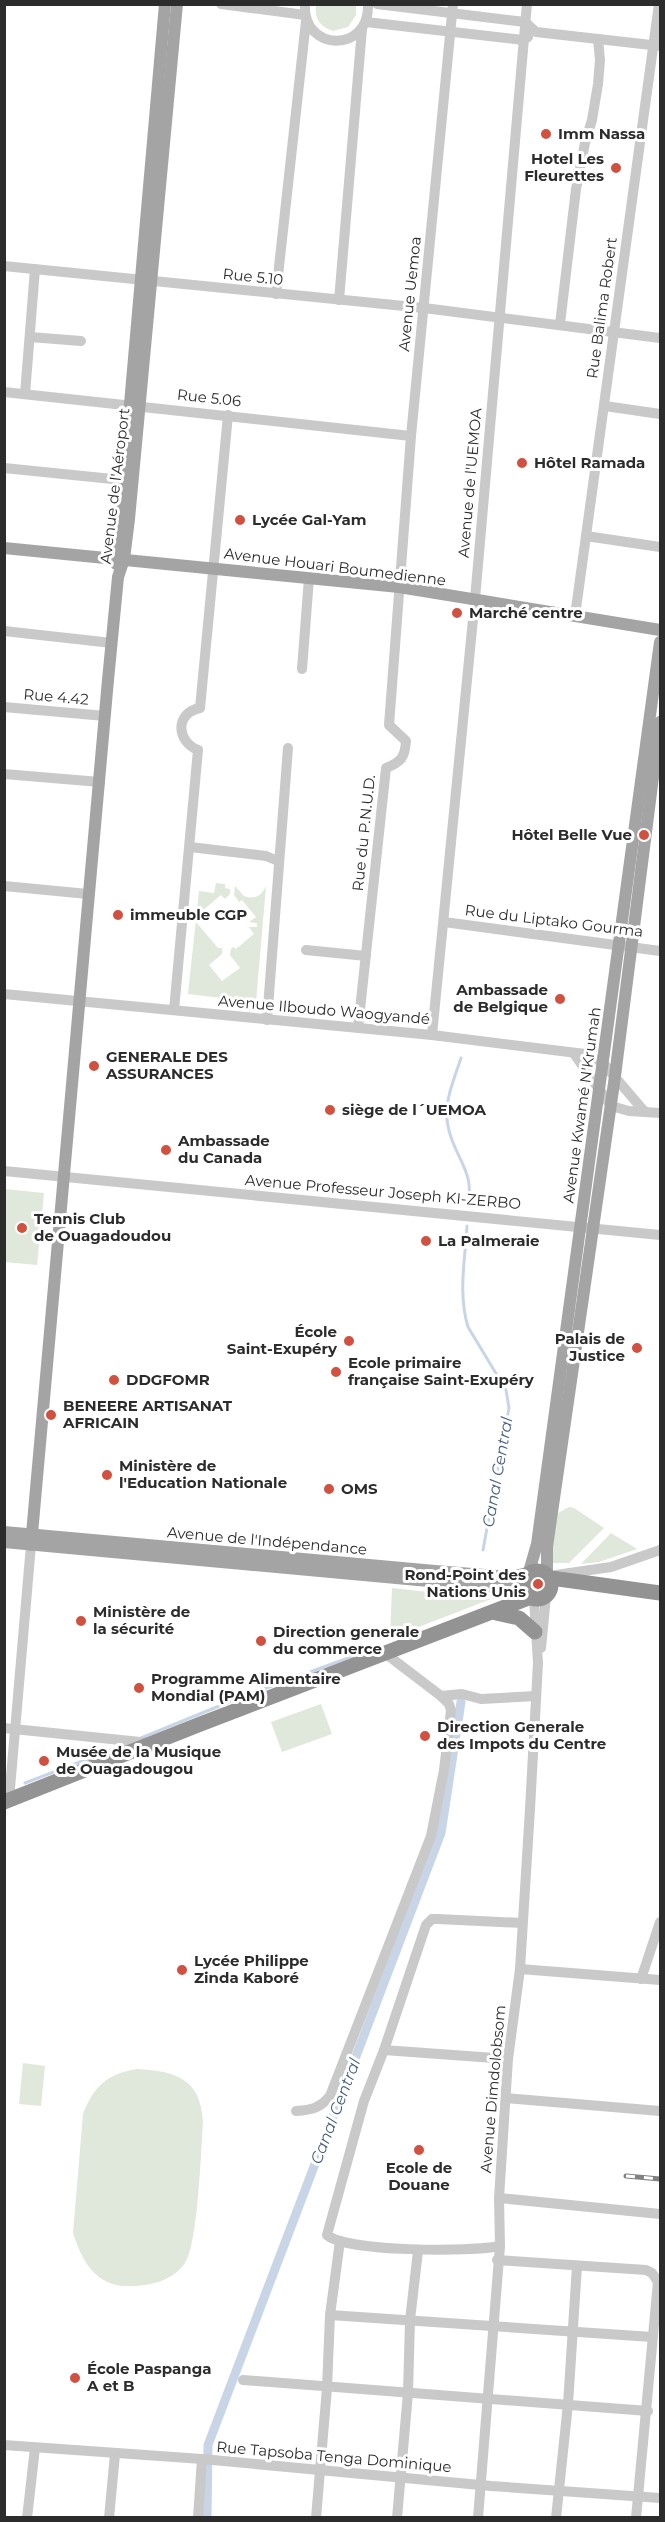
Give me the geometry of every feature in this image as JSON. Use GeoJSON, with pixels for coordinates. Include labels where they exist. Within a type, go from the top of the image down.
{"type":"FeatureCollection","features":[{"type":"Feature","properties":{"kind":"highway"},"geometry":{"type":"LineString","coordinates":[[7,1801],[488,1614],[538,1585],[616,1586],[660,1593]]}},
{"type":"Feature","properties":{"kind":"highway"},"geometry":{"type":"LineString","coordinates":[[488,1614],[519,1618],[535,1632]]}},
{"type":"Feature","properties":{"kind":"main road","name":"Avenue de l'Aéroport"},"geometry":{"type":"LineString","coordinates":[[147,280],[165,4]]}},
{"type":"Feature","properties":{"kind":"main road","name":"Avenue de l'Aéroport"},"geometry":{"type":"LineString","coordinates":[[31,1539],[119,559],[177,4]]}},
{"type":"Feature","properties":{"kind":"main road","name":"Avenue Houari Boumedienne"},"geometry":{"type":"LineString","coordinates":[[4,548],[399,587],[660,630]]}},
{"type":"Feature","properties":{"kind":"main road","name":"Avenue Kwamé N'Krumah"},"geometry":{"type":"LineString","coordinates":[[651,789],[660,642]]}},
{"type":"Feature","properties":{"kind":"main road","name":"Avenue Kwamé N'Krumah"},"geometry":{"type":"LineString","coordinates":[[538,1585],[547,1547],[575,1310],[580,1226],[603,1063],[626,946],[660,722]]}},
{"type":"Feature","properties":{"kind":"main road","name":"Avenue Kwamé N'Krumah"},"geometry":{"type":"LineString","coordinates":[[538,1585],[537,1545],[575,1310],[594,1228],[611,1106],[626,946]]}},
{"type":"Feature","properties":{"kind":"main road","name":"Avenue de l'Indépendance"},"geometry":{"type":"LineString","coordinates":[[4,1532],[31,1539],[271,1563],[500,1576],[538,1585]]}},
{"type":"Feature","properties":{"kind":"main road","name":"Avenue de l'Indépendance"},"geometry":{"type":"LineString","coordinates":[[4,1542],[31,1539]]}},
{"type":"Feature","properties":{"kind":"street"},"geometry":{"type":"LineString","coordinates":[[221,4],[305,13]]}},
{"type":"Feature","properties":{"kind":"street"},"geometry":{"type":"LineString","coordinates":[[339,300],[364,26],[368,4]]}},
{"type":"Feature","properties":{"kind":"street"},"geometry":{"type":"LineString","coordinates":[[377,4],[452,9],[525,22],[536,32],[657,46]]}},
{"type":"Feature","properties":{"kind":"street","name":"Avenue de l'UEMOA"},"geometry":{"type":"LineString","coordinates":[[432,1035],[475,599],[527,4]]}},
{"type":"Feature","properties":{"kind":"street","name":"Rue Balima Robert"},"geometry":{"type":"LineString","coordinates":[[575,616],[614,331],[657,46],[659,4]]}},
{"type":"Feature","properties":{"kind":"street","name":"Avenue Uemoa"},"geometry":{"type":"LineString","coordinates":[[399,587],[411,435],[452,9]]}},
{"type":"Feature","properties":{"kind":"street"},"geometry":{"type":"LineString","coordinates":[[305,13],[316,35],[332,41],[349,39],[364,26],[450,31],[523,40],[536,32]]}},
{"type":"Feature","properties":{"kind":"street"},"geometry":{"type":"LineString","coordinates":[[276,294],[305,13]]}},
{"type":"Feature","properties":{"kind":"street"},"geometry":{"type":"LineString","coordinates":[[560,324],[576,189],[598,84],[600,60],[598,39]]}},
{"type":"Feature","properties":{"kind":"street","name":"Rue 5.10"},"geometry":{"type":"LineString","coordinates":[[4,266],[424,308],[660,338]]}},
{"type":"Feature","properties":{"kind":"street"},"geometry":{"type":"LineString","coordinates":[[25,394],[35,269]]}},
{"type":"Feature","properties":{"kind":"street"},"geometry":{"type":"LineString","coordinates":[[30,337],[81,341]]}},
{"type":"Feature","properties":{"kind":"street","name":"Rue 5.06"},"geometry":{"type":"LineString","coordinates":[[4,392],[411,435]]}},
{"type":"Feature","properties":{"kind":"street"},"geometry":{"type":"LineString","coordinates":[[605,406],[660,414]]}},
{"type":"Feature","properties":{"kind":"street"},"geometry":{"type":"LineString","coordinates":[[174,1010],[198,750],[186,743],[181,731],[187,713],[200,708],[228,415]]}},
{"type":"Feature","properties":{"kind":"street"},"geometry":{"type":"LineString","coordinates":[[4,468],[127,481]]}},
{"type":"Feature","properties":{"kind":"street"},"geometry":{"type":"LineString","coordinates":[[586,536],[660,547]]}},
{"type":"Feature","properties":{"kind":"street"},"geometry":{"type":"LineString","coordinates":[[302,669],[309,578]]}},
{"type":"Feature","properties":{"kind":"street","name":"Rue du P.N.U.D."},"geometry":{"type":"LineString","coordinates":[[358,1028],[386,768],[398,763],[405,753],[406,741],[389,725],[399,587]]}},
{"type":"Feature","properties":{"kind":"street"},"geometry":{"type":"LineString","coordinates":[[4,632],[112,643]]}},
{"type":"Feature","properties":{"kind":"street","name":"Rue 4.42"},"geometry":{"type":"LineString","coordinates":[[4,707],[105,716]]}},
{"type":"Feature","properties":{"kind":"street"},"geometry":{"type":"LineString","coordinates":[[267,1020],[288,748]]}},
{"type":"Feature","properties":{"kind":"street"},"geometry":{"type":"LineString","coordinates":[[4,774],[100,782]]}},
{"type":"Feature","properties":{"kind":"street"},"geometry":{"type":"LineString","coordinates":[[190,847],[266,856],[278,861]]}},
{"type":"Feature","properties":{"kind":"street"},"geometry":{"type":"LineString","coordinates":[[4,886],[88,894]]}},
{"type":"Feature","properties":{"kind":"street","name":"Rue du Liptako Gourma"},"geometry":{"type":"LineString","coordinates":[[444,922],[660,951]]}},
{"type":"Feature","properties":{"kind":"street"},"geometry":{"type":"LineString","coordinates":[[306,950],[366,956]]}},
{"type":"Feature","properties":{"kind":"street","name":"Avenue Ilboudo Waogyandé"},"geometry":{"type":"LineString","coordinates":[[4,994],[548,1048],[575,1055],[585,1054],[603,1063]]}},
{"type":"Feature","properties":{"kind":"street"},"geometry":{"type":"LineString","coordinates":[[575,1055],[611,1106],[629,1111],[660,1113]]}},
{"type":"Feature","properties":{"kind":"street"},"geometry":{"type":"LineString","coordinates":[[603,1063],[644,1111]]}},
{"type":"Feature","properties":{"kind":"street","name":"Avenue Professeur Joseph KI-ZERBO"},"geometry":{"type":"LineString","coordinates":[[4,1171],[660,1235]]}},
{"type":"Feature","properties":{"kind":"street"},"geometry":{"type":"LineString","coordinates":[[7,1801],[9,1728],[31,1539]]}},
{"type":"Feature","properties":{"kind":"street"},"geometry":{"type":"LineString","coordinates":[[538,1585],[611,1567],[660,1550]]}},
{"type":"Feature","properties":{"kind":"street","name":"Avenue Dimdolobsom"},"geometry":{"type":"LineString","coordinates":[[538,1585],[535,1632],[538,1663]]}},
{"type":"Feature","properties":{"kind":"street","name":"Avenue Dimdolobsom"},"geometry":{"type":"LineString","coordinates":[[478,2517],[489,2399],[497,2260],[500,2246],[499,2198],[508,2059],[519,1969],[538,1663],[543,1634],[538,1585]]}},
{"type":"Feature","properties":{"kind":"street"},"geometry":{"type":"LineString","coordinates":[[296,2111],[322,2106],[330,2096],[431,1836],[444,1770],[451,1710],[449,1704],[386,1654]]}},
{"type":"Feature","properties":{"kind":"street"},"geometry":{"type":"LineString","coordinates":[[441,1696],[462,1694],[482,1699],[536,1696]]}},
{"type":"Feature","properties":{"kind":"street"},"geometry":{"type":"LineString","coordinates":[[9,1728],[155,1743]]}},
{"type":"Feature","properties":{"kind":"street"},"geometry":{"type":"LineString","coordinates":[[500,2246],[481,2249],[418,2251],[340,2241],[327,2235],[364,2101],[384,2050],[424,1930],[432,1919],[522,1923]]}},
{"type":"Feature","properties":{"kind":"street"},"geometry":{"type":"LineString","coordinates":[[641,1979],[660,1922]]}},
{"type":"Feature","properties":{"kind":"street"},"geometry":{"type":"LineString","coordinates":[[519,1969],[660,1980]]}},
{"type":"Feature","properties":{"kind":"street"},"geometry":{"type":"LineString","coordinates":[[384,2050],[508,2059]]}},
{"type":"Feature","properties":{"kind":"street"},"geometry":{"type":"LineString","coordinates":[[506,2098],[660,2111]]}},
{"type":"Feature","properties":{"kind":"street"},"geometry":{"type":"LineString","coordinates":[[499,2198],[660,2214]]}},
{"type":"Feature","properties":{"kind":"street"},"geometry":{"type":"LineString","coordinates":[[316,2517],[327,2388],[330,2315],[340,2241]]}},
{"type":"Feature","properties":{"kind":"street"},"geometry":{"type":"LineString","coordinates":[[397,2517],[408,2393],[410,2320],[418,2251]]}},
{"type":"Feature","properties":{"kind":"street"},"geometry":{"type":"LineString","coordinates":[[497,2260],[646,2270],[658,2282],[648,2411],[636,2517]]}},
{"type":"Feature","properties":{"kind":"street"},"geometry":{"type":"LineString","coordinates":[[556,2517],[568,2404],[577,2266]]}},
{"type":"Feature","properties":{"kind":"street"},"geometry":{"type":"LineString","coordinates":[[330,2315],[652,2337]]}},
{"type":"Feature","properties":{"kind":"street"},"geometry":{"type":"LineString","coordinates":[[243,2380],[648,2411]]}},
{"type":"Feature","properties":{"kind":"street","name":"Rue Tapsoba Tenga Dominique"},"geometry":{"type":"LineString","coordinates":[[4,2445],[660,2498]]}},
{"type":"Feature","properties":{"kind":"street"},"geometry":{"type":"LineString","coordinates":[[27,2517],[35,2448]]}},
{"type":"Feature","properties":{"kind":"street"},"geometry":{"type":"LineString","coordinates":[[109,2517],[115,2454]]}},
{"type":"Feature","properties":{"kind":"street"},"geometry":{"type":"LineString","coordinates":[[198,2517],[202,2460]]}},
{"type":"Feature","properties":{"kind":"shaded area"},"geometry":{"type":"Polygon","coordinates":[[[316,5],[356,5],[356,15],[348,27],[333,31],[319,21],[316,5]]]}},
{"type":"Feature","properties":{"kind":"shaded area"},"geometry":{"type":"Polygon","coordinates":[[[216,883],[225,884],[225,888],[230,889],[230,894],[225,899],[221,895],[202,911],[205,915],[196,922],[218,948],[222,948],[222,954],[209,965],[222,981],[240,968],[230,955],[231,949],[233,947],[236,949],[254,934],[249,927],[257,927],[257,923],[249,922],[256,917],[242,900],[239,902],[234,895],[235,886],[244,896],[251,898],[260,895],[266,886],[256,1002],[188,994],[199,891],[214,893],[216,883]]]}},
{"type":"Feature","properties":{"kind":"shaded area","name":"Tennis Club de Ouagadoudou"},"geometry":{"type":"Polygon","coordinates":[[[5,1189],[44,1193],[37,1265],[5,1262],[5,1189]]]}},
{"type":"Feature","properties":{"kind":"shaded area"},"geometry":{"type":"Polygon","coordinates":[[[569,1507],[604,1528],[569,1563],[553,1563],[552,1551],[558,1513],[569,1507]]]}},
{"type":"Feature","properties":{"kind":"shaded area"},"geometry":{"type":"Polygon","coordinates":[[[611,1533],[637,1549],[599,1562],[581,1564],[611,1533]]]}},
{"type":"Feature","properties":{"kind":"shaded area"},"geometry":{"type":"Polygon","coordinates":[[[392,1588],[491,1599],[390,1638],[392,1588]]]}},
{"type":"Feature","properties":{"kind":"shaded area"},"geometry":{"type":"Polygon","coordinates":[[[321,1704],[332,1734],[282,1752],[271,1722],[321,1704]]]}},
{"type":"Feature","properties":{"kind":"shaded area"},"geometry":{"type":"Polygon","coordinates":[[[23,2063],[45,2066],[41,2106],[19,2104],[23,2063]]]}},
{"type":"Feature","properties":{"kind":"shaded area"},"geometry":{"type":"Polygon","coordinates":[[[137,2069],[174,2075],[192,2087],[201,2107],[203,2122],[200,2174],[193,2237],[185,2263],[172,2275],[157,2282],[140,2286],[123,2286],[113,2284],[96,2275],[84,2260],[73,2233],[83,2114],[92,2096],[103,2083],[117,2074],[137,2069]]]}},
{"type":"Feature","properties":{"kind":"waterway"},"geometry":{"type":"LineString","coordinates":[[461,1058],[450,1092],[447,1117],[451,1137],[467,1174],[469,1183],[467,1205]]}},
{"type":"Feature","properties":{"kind":"waterway","name":"Canal Central"},"geometry":{"type":"LineString","coordinates":[[467,1226],[463,1277],[465,1315],[468,1327],[506,1390],[509,1408],[483,1550]]}},
{"type":"Feature","properties":{"kind":"waterway"},"geometry":{"type":"LineString","coordinates":[[141,1738],[234,1700],[367,1651]]}},
{"type":"Feature","properties":{"kind":"waterway","name":"Canal Central"},"geometry":{"type":"LineString","coordinates":[[207,2518],[208,2445],[441,1833],[461,1702]]}},
{"type":"Feature","properties":{"kind":"waterway"},"geometry":{"type":"LineString","coordinates":[[25,1783],[124,1745]]}},
{"type":"Feature","properties":{"kind":"railway"},"geometry":{"type":"LineString","coordinates":[[626,2176],[660,2179]]}},
{"type":"Feature","properties":{"kind":"place","name":"Imm Nassa"},"geometry":{"type":"Point","coordinates":[546,134]}},
{"type":"Feature","properties":{"kind":"place","name":"Hotel Les Fleurettes"},"geometry":{"type":"Point","coordinates":[616,168]}},
{"type":"Feature","properties":{"kind":"place","name":"Hôtel Ramada"},"geometry":{"type":"Point","coordinates":[522,463]}},
{"type":"Feature","properties":{"kind":"place","name":"Lycée Gal-Yam"},"geometry":{"type":"Point","coordinates":[240,520]}},
{"type":"Feature","properties":{"kind":"place","name":"Marché centre"},"geometry":{"type":"Point","coordinates":[457,613]}},
{"type":"Feature","properties":{"kind":"place","name":"Hôtel Belle Vue"},"geometry":{"type":"Point","coordinates":[644,835]}},
{"type":"Feature","properties":{"kind":"place","name":"immeuble CGP"},"geometry":{"type":"Point","coordinates":[118,915]}},
{"type":"Feature","properties":{"kind":"place","name":"Ambassade de Belgique"},"geometry":{"type":"Point","coordinates":[560,999]}},
{"type":"Feature","properties":{"kind":"place","name":"GENERALE DES ASSURANCES"},"geometry":{"type":"Point","coordinates":[94,1066]}},
{"type":"Feature","properties":{"kind":"place","name":"siège de l´UEMOA"},"geometry":{"type":"Point","coordinates":[330,1110]}},
{"type":"Feature","properties":{"kind":"place","name":"Ambassade du Canada"},"geometry":{"type":"Point","coordinates":[166,1150]}},
{"type":"Feature","properties":{"kind":"place","name":"Tennis Club de Ouagadoudou"},"geometry":{"type":"Point","coordinates":[22,1228]}},
{"type":"Feature","properties":{"kind":"place","name":"La Palmeraie"},"geometry":{"type":"Point","coordinates":[426,1241]}},
{"type":"Feature","properties":{"kind":"place","name":"École Saint-Exupéry"},"geometry":{"type":"Point","coordinates":[349,1341]}},
{"type":"Feature","properties":{"kind":"place","name":"Palais de Justice"},"geometry":{"type":"Point","coordinates":[637,1348]}},
{"type":"Feature","properties":{"kind":"place","name":"Ecole primaire française Saint-Exupéry"},"geometry":{"type":"Point","coordinates":[336,1372]}},
{"type":"Feature","properties":{"kind":"place","name":"DDGFOMR"},"geometry":{"type":"Point","coordinates":[114,1380]}},
{"type":"Feature","properties":{"kind":"place","name":"BENEERE ARTISANAT AFRICAIN"},"geometry":{"type":"Point","coordinates":[51,1415]}},
{"type":"Feature","properties":{"kind":"place","name":"Ministère de l'Education Nationale"},"geometry":{"type":"Point","coordinates":[107,1475]}},
{"type":"Feature","properties":{"kind":"place","name":"OMS"},"geometry":{"type":"Point","coordinates":[329,1489]}},
{"type":"Feature","properties":{"kind":"place","name":"Rond-Point des Nations Unis"},"geometry":{"type":"Point","coordinates":[538,1584]}},
{"type":"Feature","properties":{"kind":"place","name":"Ministère de la sécurité"},"geometry":{"type":"Point","coordinates":[81,1621]}},
{"type":"Feature","properties":{"kind":"place","name":"Direction generale du commerce"},"geometry":{"type":"Point","coordinates":[261,1641]}},
{"type":"Feature","properties":{"kind":"place","name":"Programme Alimentaire Mondial (PAM)"},"geometry":{"type":"Point","coordinates":[139,1688]}},
{"type":"Feature","properties":{"kind":"place","name":"Direction Generale des Impots du Centre"},"geometry":{"type":"Point","coordinates":[425,1736]}},
{"type":"Feature","properties":{"kind":"place","name":"Musée de la Musique de Ouagadougou"},"geometry":{"type":"Point","coordinates":[44,1761]}},
{"type":"Feature","properties":{"kind":"place","name":"Lycée Philippe Zinda Kaboré"},"geometry":{"type":"Point","coordinates":[182,1970]}},
{"type":"Feature","properties":{"kind":"place","name":"Ecole de Douane"},"geometry":{"type":"Point","coordinates":[419,2150]}},
{"type":"Feature","properties":{"kind":"place","name":"École Paspanga A et B"},"geometry":{"type":"Point","coordinates":[75,2378]}}]}
